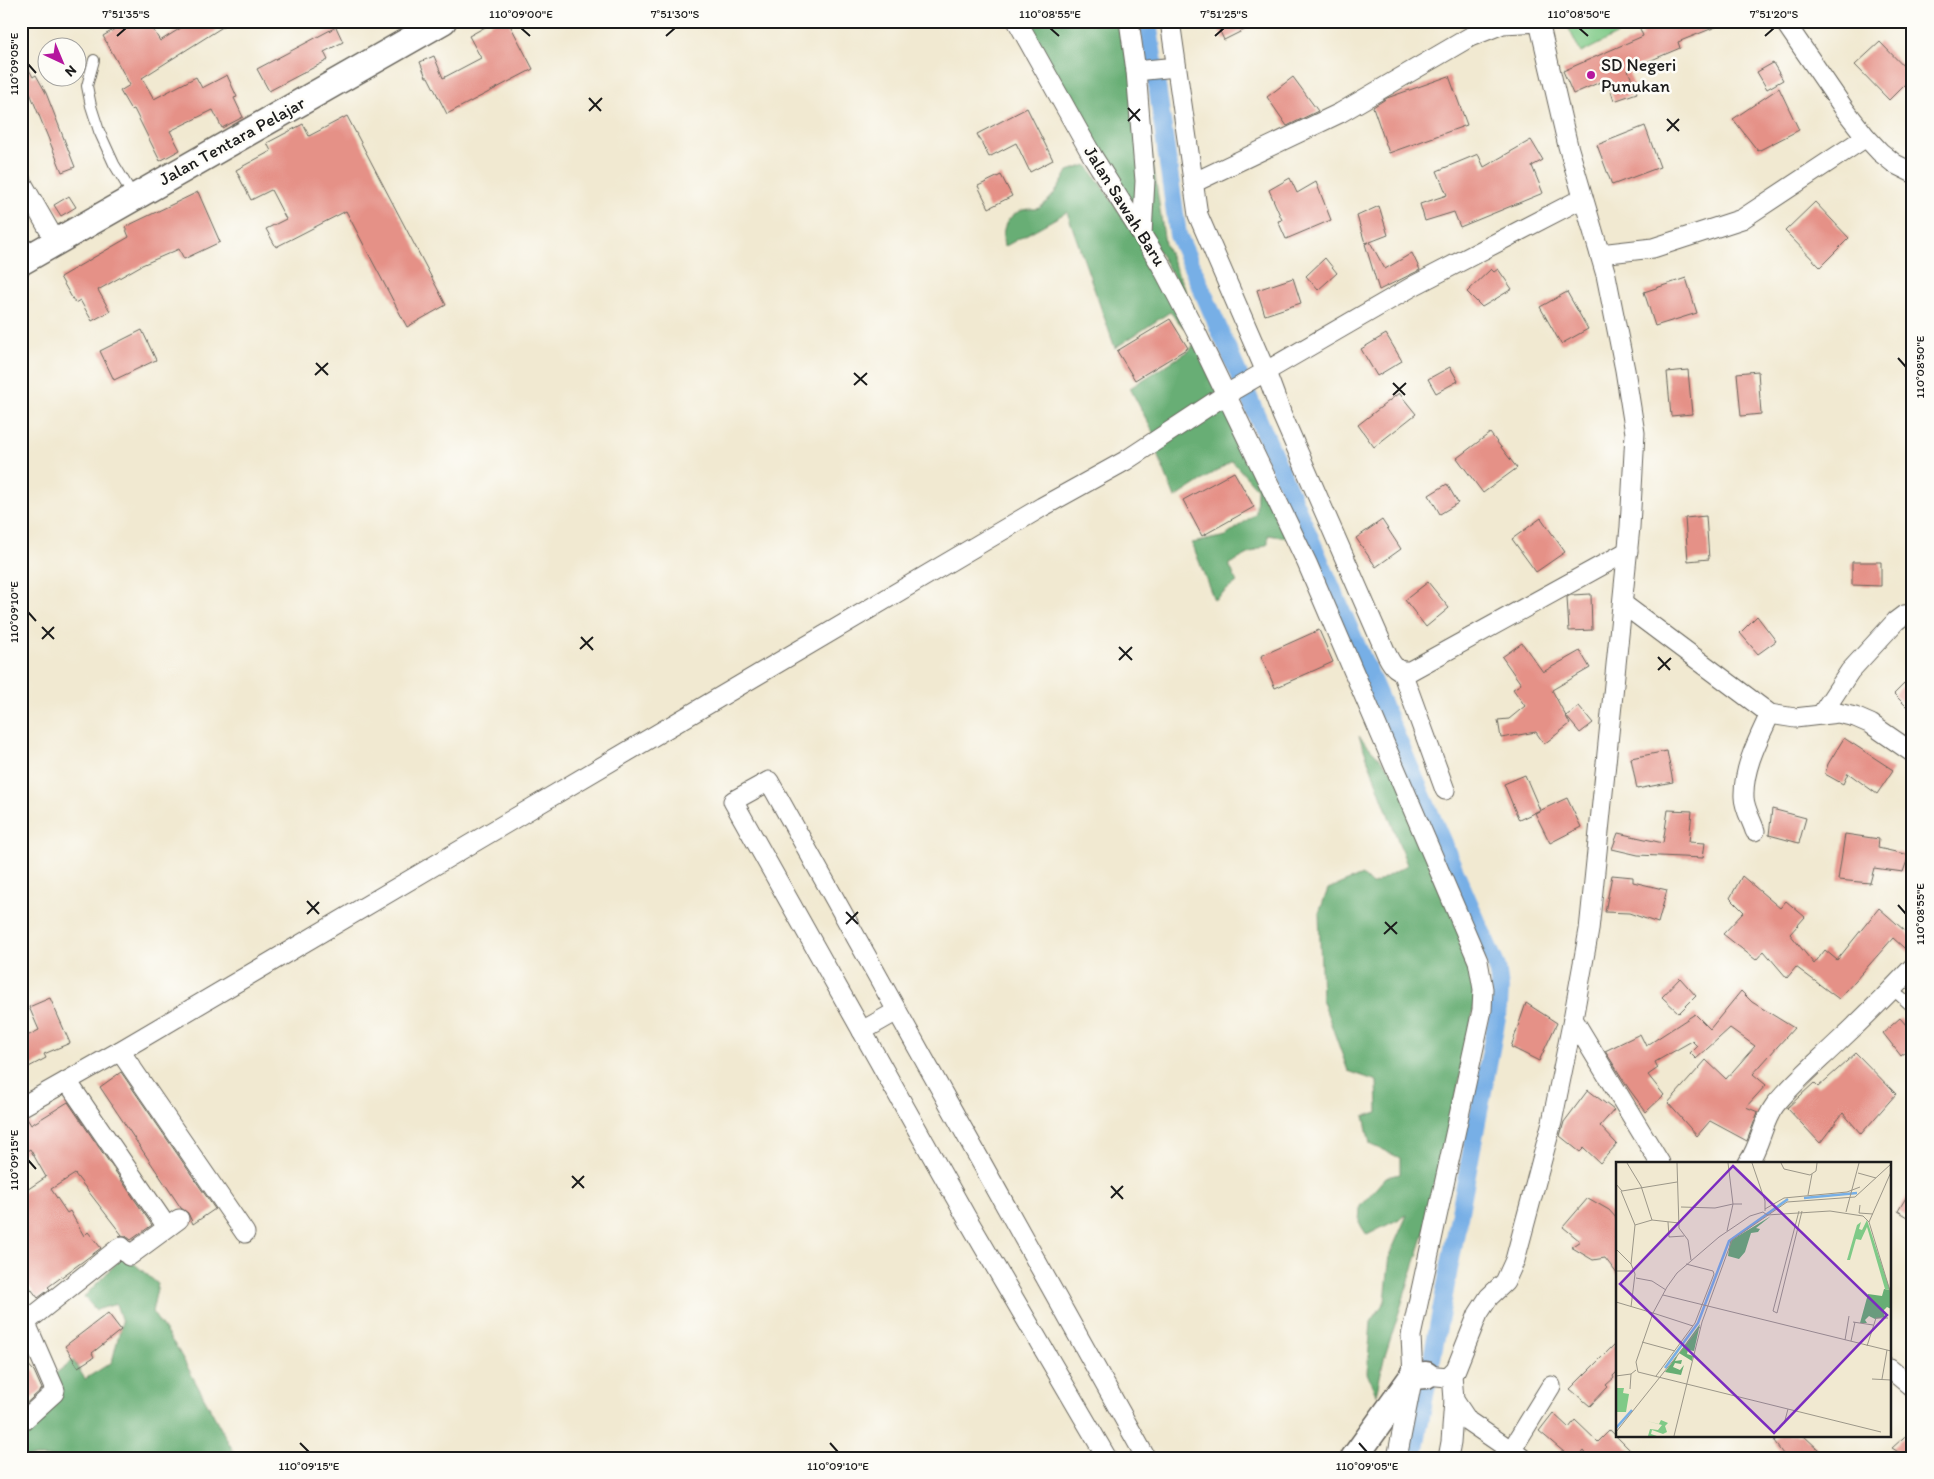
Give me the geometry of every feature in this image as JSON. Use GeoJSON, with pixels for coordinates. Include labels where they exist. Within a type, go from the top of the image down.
{"type":"FeatureCollection","features":[{"type":"Feature","properties":{"kind":"main road","name":"Jalan Tentara Pelajar"},"geometry":{"type":"LineString","coordinates":[[21,262],[443,21]]}},
{"type":"Feature","properties":{"kind":"main road"},"geometry":{"type":"LineString","coordinates":[[1354,1458],[1434,1375]]}},
{"type":"Feature","properties":{"kind":"street","name":"Jalan Sawah Baru"},"geometry":{"type":"LineString","coordinates":[[1017,21],[1093,157],[1161,265],[1230,392],[1307,563],[1478,961],[1483,989],[1482,1010],[1411,1336],[1434,1375]]}},
{"type":"Feature","properties":{"kind":"street"},"geometry":{"type":"LineString","coordinates":[[1129,21],[1140,70],[1145,181],[1142,234]]}},
{"type":"Feature","properties":{"kind":"street"},"geometry":{"type":"LineString","coordinates":[[1170,21],[1173,67],[1198,216],[1262,374],[1282,415],[1387,655],[1396,670],[1402,672],[1410,671],[1628,551]]}},
{"type":"Feature","properties":{"kind":"street"},"geometry":{"type":"LineString","coordinates":[[1784,21],[1845,110],[1866,137],[1894,164],[1913,173]]}},
{"type":"Feature","properties":{"kind":"street"},"geometry":{"type":"LineString","coordinates":[[1193,182],[1340,113],[1470,37],[1503,24],[1540,22],[1568,146],[1606,275],[1635,433],[1628,551],[1589,930],[1552,1122],[1516,1260],[1505,1282],[1489,1297],[1478,1314],[1456,1369],[1434,1375]]}},
{"type":"Feature","properties":{"kind":"street"},"geometry":{"type":"LineString","coordinates":[[1140,70],[1173,67]]}},
{"type":"Feature","properties":{"kind":"street"},"geometry":{"type":"LineString","coordinates":[[1600,254],[1653,248],[1742,218],[1866,137]]}},
{"type":"Feature","properties":{"kind":"street"},"geometry":{"type":"LineString","coordinates":[[21,181],[56,242]]}},
{"type":"Feature","properties":{"kind":"street"},"geometry":{"type":"LineString","coordinates":[[21,1107],[120,1051],[1042,507],[1126,460],[1230,392],[1416,285],[1583,198]]}},
{"type":"Feature","properties":{"kind":"street"},"geometry":{"type":"LineString","coordinates":[[1623,604],[1770,714],[1795,718],[1838,713],[1855,717],[1871,724],[1913,753]]}},
{"type":"Feature","properties":{"kind":"street"},"geometry":{"type":"LineString","coordinates":[[1822,715],[1850,671],[1896,621],[1904,614],[1913,614]]}},
{"type":"Feature","properties":{"kind":"street"},"geometry":{"type":"LineString","coordinates":[[1402,672],[1445,790]]}},
{"type":"Feature","properties":{"kind":"street"},"geometry":{"type":"LineString","coordinates":[[1755,831],[1744,799],[1746,773],[1759,737],[1770,714]]}},
{"type":"Feature","properties":{"kind":"street"},"geometry":{"type":"LineString","coordinates":[[1107,1458],[968,1220],[734,801],[768,781],[1146,1458]]}},
{"type":"Feature","properties":{"kind":"street"},"geometry":{"type":"LineString","coordinates":[[1749,1162],[1757,1146],[1766,1120],[1774,1106],[1788,1089],[1913,967]]}},
{"type":"Feature","properties":{"kind":"street"},"geometry":{"type":"LineString","coordinates":[[862,1031],[897,1011]]}},
{"type":"Feature","properties":{"kind":"street"},"geometry":{"type":"LineString","coordinates":[[1573,1019],[1659,1162]]}},
{"type":"Feature","properties":{"kind":"street"},"geometry":{"type":"LineString","coordinates":[[120,1051],[245,1233]]}},
{"type":"Feature","properties":{"kind":"street"},"geometry":{"type":"LineString","coordinates":[[21,1423],[55,1390],[24,1317],[119,1248],[122,1247],[129,1256],[173,1223],[67,1081]]}},
{"type":"Feature","properties":{"kind":"street"},"geometry":{"type":"LineString","coordinates":[[1892,1371],[1913,1388]]}},
{"type":"Feature","properties":{"kind":"street"},"geometry":{"type":"LineString","coordinates":[[1434,1375],[1468,1421],[1516,1455],[1552,1386]]}},
{"type":"Feature","properties":{"kind":"street"},"geometry":{"type":"LineString","coordinates":[[1397,1458],[1434,1375]]}},
{"type":"Feature","properties":{"kind":"street"},"geometry":{"type":"LineString","coordinates":[[1448,1458],[1454,1400]]}},
{"type":"Feature","properties":{"kind":"lane"},"geometry":{"type":"LineString","coordinates":[[94,60],[87,86],[91,106],[99,131],[114,164],[134,197]]}},
{"type":"Feature","properties":{"kind":"lane"},"geometry":{"type":"LineString","coordinates":[[1892,989],[1913,1008]]}},
{"type":"Feature","properties":{"kind":"green space"},"geometry":{"type":"Polygon","coordinates":[[[1039,21],[1132,21],[1165,244],[1196,315],[1028,29],[1039,21]]]}},
{"type":"Feature","properties":{"kind":"green space"},"geometry":{"type":"Polygon","coordinates":[[[1579,21],[1622,21],[1626,30],[1581,53],[1568,27],[1579,21]]]}},
{"type":"Feature","properties":{"kind":"green space"},"geometry":{"type":"Polygon","coordinates":[[[1087,165],[1158,267],[1184,328],[1170,312],[1115,348],[1067,212],[1004,247],[1004,229],[1012,216],[1025,209],[1039,208],[1052,196],[1068,171],[1087,165]]]}},
{"type":"Feature","properties":{"kind":"green space"},"geometry":{"type":"Polygon","coordinates":[[[1195,342],[1287,538],[1268,535],[1268,544],[1229,564],[1237,582],[1214,600],[1192,543],[1226,536],[1256,513],[1257,489],[1232,461],[1175,498],[1153,443],[1157,440],[1130,388],[1190,350],[1195,342]]]}},
{"type":"Feature","properties":{"kind":"green space"},"geometry":{"type":"Polygon","coordinates":[[[1359,736],[1399,779],[1481,972],[1437,1193],[1384,1359],[1376,1395],[1367,1373],[1371,1322],[1385,1301],[1390,1254],[1407,1215],[1367,1235],[1359,1223],[1360,1206],[1386,1177],[1400,1174],[1400,1158],[1370,1144],[1364,1116],[1378,1112],[1377,1081],[1348,1071],[1322,999],[1319,913],[1328,889],[1362,875],[1372,885],[1407,865],[1359,736]]]}},
{"type":"Feature","properties":{"kind":"green space"},"geometry":{"type":"Polygon","coordinates":[[[124,1255],[158,1284],[152,1312],[177,1348],[237,1458],[21,1457],[21,1436],[61,1395],[51,1377],[73,1360],[85,1379],[112,1362],[122,1322],[116,1304],[96,1310],[84,1297],[124,1255]]]}},
{"type":"Feature","properties":{"kind":"building"},"geometry":{"type":"Polygon","coordinates":[[[128,21],[148,21],[160,41],[192,21],[232,21],[142,78],[154,99],[196,77],[202,88],[227,75],[237,97],[234,98],[243,117],[222,128],[213,110],[170,131],[180,150],[160,161],[134,109],[131,110],[120,91],[130,85],[103,36],[128,21]]]}},
{"type":"Feature","properties":{"kind":"building"},"geometry":{"type":"Polygon","coordinates":[[[496,21],[508,21],[533,69],[447,114],[428,77],[426,77],[420,62],[434,56],[443,78],[481,58],[469,36],[496,21]]]}},
{"type":"Feature","properties":{"kind":"building"},"geometry":{"type":"Polygon","coordinates":[[[1215,21],[1262,21],[1224,40],[1215,21]]]}},
{"type":"Feature","properties":{"kind":"building"},"geometry":{"type":"Polygon","coordinates":[[[1637,21],[1728,22],[1678,42],[1680,48],[1628,70],[1637,93],[1614,101],[1607,79],[1573,94],[1563,71],[1643,36],[1637,21]]]}},
{"type":"Feature","properties":{"kind":"building"},"geometry":{"type":"Polygon","coordinates":[[[336,27],[343,42],[324,52],[328,60],[269,91],[257,69],[336,27]]]}},
{"type":"Feature","properties":{"kind":"building"},"geometry":{"type":"Polygon","coordinates":[[[1880,42],[1913,76],[1889,100],[1855,65],[1880,42]]]}},
{"type":"Feature","properties":{"kind":"building"},"geometry":{"type":"Polygon","coordinates":[[[21,55],[33,77],[36,75],[38,79],[38,88],[43,88],[46,93],[75,167],[62,172],[30,93],[21,98],[21,55]]]}},
{"type":"Feature","properties":{"kind":"building"},"geometry":{"type":"Polygon","coordinates":[[[1773,63],[1783,80],[1767,89],[1757,72],[1773,63]]]}},
{"type":"Feature","properties":{"kind":"building"},"geometry":{"type":"Polygon","coordinates":[[[1449,76],[1467,125],[1389,153],[1373,107],[1387,98],[1449,76]]]}},
{"type":"Feature","properties":{"kind":"building"},"geometry":{"type":"Polygon","coordinates":[[[1293,77],[1318,111],[1287,126],[1267,97],[1293,77]]]}},
{"type":"Feature","properties":{"kind":"building"},"geometry":{"type":"Polygon","coordinates":[[[1779,88],[1799,130],[1758,151],[1733,119],[1779,88]]]}},
{"type":"Feature","properties":{"kind":"building"},"geometry":{"type":"Polygon","coordinates":[[[1027,108],[1053,160],[1030,172],[1016,143],[989,157],[977,134],[1027,108]]]}},
{"type":"Feature","properties":{"kind":"building"},"geometry":{"type":"Polygon","coordinates":[[[347,116],[446,305],[407,327],[346,211],[276,247],[266,229],[286,219],[271,190],[251,200],[236,170],[271,151],[267,143],[303,124],[309,136],[347,116]]]}},
{"type":"Feature","properties":{"kind":"building"},"geometry":{"type":"Polygon","coordinates":[[[1645,126],[1660,167],[1612,185],[1597,145],[1645,126]]]}},
{"type":"Feature","properties":{"kind":"building"},"geometry":{"type":"Polygon","coordinates":[[[1531,140],[1543,160],[1532,166],[1543,193],[1460,227],[1454,212],[1425,221],[1420,204],[1447,195],[1437,171],[1478,154],[1484,167],[1531,140]]]}},
{"type":"Feature","properties":{"kind":"building"},"geometry":{"type":"Polygon","coordinates":[[[1001,175],[1012,196],[989,208],[978,186],[1001,175]]]}},
{"type":"Feature","properties":{"kind":"building"},"geometry":{"type":"Polygon","coordinates":[[[1290,178],[1297,193],[1316,182],[1331,220],[1286,239],[1278,221],[1282,220],[1269,190],[1290,178]]]}},
{"type":"Feature","properties":{"kind":"building"},"geometry":{"type":"Polygon","coordinates":[[[198,192],[220,242],[184,259],[179,249],[142,265],[98,290],[110,311],[92,321],[80,300],[75,303],[60,277],[129,237],[125,227],[198,192]]]}},
{"type":"Feature","properties":{"kind":"building"},"geometry":{"type":"Polygon","coordinates":[[[69,196],[76,207],[61,216],[54,205],[69,196]]]}},
{"type":"Feature","properties":{"kind":"building"},"geometry":{"type":"Polygon","coordinates":[[[1815,202],[1849,238],[1820,267],[1785,231],[1815,202]]]}},
{"type":"Feature","properties":{"kind":"building"},"geometry":{"type":"Polygon","coordinates":[[[1379,206],[1388,235],[1370,242],[1385,269],[1412,253],[1420,270],[1379,290],[1365,244],[1369,242],[1365,243],[1357,216],[1379,206]]]}},
{"type":"Feature","properties":{"kind":"building"},"geometry":{"type":"Polygon","coordinates":[[[1325,258],[1337,273],[1318,290],[1306,276],[1325,258]]]}},
{"type":"Feature","properties":{"kind":"building"},"geometry":{"type":"Polygon","coordinates":[[[1491,269],[1494,272],[1498,269],[1512,289],[1482,307],[1467,292],[1491,269]]]}},
{"type":"Feature","properties":{"kind":"building"},"geometry":{"type":"Polygon","coordinates":[[[1293,278],[1301,303],[1265,315],[1257,290],[1293,278]]]}},
{"type":"Feature","properties":{"kind":"building"},"geometry":{"type":"Polygon","coordinates":[[[1686,278],[1697,313],[1655,326],[1644,292],[1686,278]]]}},
{"type":"Feature","properties":{"kind":"building"},"geometry":{"type":"Polygon","coordinates":[[[1567,292],[1588,329],[1561,344],[1540,307],[1567,292]]]}},
{"type":"Feature","properties":{"kind":"building"},"geometry":{"type":"Polygon","coordinates":[[[1170,319],[1188,348],[1135,380],[1117,351],[1170,319]]]}},
{"type":"Feature","properties":{"kind":"building"},"geometry":{"type":"Polygon","coordinates":[[[142,330],[156,360],[114,380],[100,351],[142,330]]]}},
{"type":"Feature","properties":{"kind":"building"},"geometry":{"type":"Polygon","coordinates":[[[1386,334],[1402,361],[1377,376],[1361,349],[1386,334]]]}},
{"type":"Feature","properties":{"kind":"building"},"geometry":{"type":"Polygon","coordinates":[[[1450,367],[1458,381],[1436,393],[1428,379],[1450,367]]]}},
{"type":"Feature","properties":{"kind":"building"},"geometry":{"type":"Polygon","coordinates":[[[1688,370],[1692,414],[1671,416],[1667,372],[1688,370]]]}},
{"type":"Feature","properties":{"kind":"building"},"geometry":{"type":"Polygon","coordinates":[[[1758,371],[1761,414],[1741,416],[1737,373],[1758,371]]]}},
{"type":"Feature","properties":{"kind":"building"},"geometry":{"type":"Polygon","coordinates":[[[1399,393],[1416,414],[1374,447],[1358,425],[1399,393]]]}},
{"type":"Feature","properties":{"kind":"building"},"geometry":{"type":"Polygon","coordinates":[[[1490,433],[1517,468],[1483,493],[1457,458],[1490,433]]]}},
{"type":"Feature","properties":{"kind":"building"},"geometry":{"type":"Polygon","coordinates":[[[1234,472],[1254,507],[1202,536],[1183,500],[1234,472]]]}},
{"type":"Feature","properties":{"kind":"building"},"geometry":{"type":"Polygon","coordinates":[[[1447,484],[1458,503],[1440,514],[1429,495],[1447,484]]]}},
{"type":"Feature","properties":{"kind":"building"},"geometry":{"type":"Polygon","coordinates":[[[1706,516],[1709,559],[1688,561],[1685,518],[1706,516]]]}},
{"type":"Feature","properties":{"kind":"building"},"geometry":{"type":"Polygon","coordinates":[[[1541,518],[1565,552],[1536,572],[1512,539],[1541,518]]]}},
{"type":"Feature","properties":{"kind":"building"},"geometry":{"type":"Polygon","coordinates":[[[1382,520],[1401,549],[1376,567],[1356,538],[1382,520]]]}},
{"type":"Feature","properties":{"kind":"building"},"geometry":{"type":"Polygon","coordinates":[[[1852,562],[1881,562],[1881,586],[1852,585],[1852,562]]]}},
{"type":"Feature","properties":{"kind":"building"},"geometry":{"type":"Polygon","coordinates":[[[1428,582],[1449,608],[1426,627],[1405,600],[1428,582]]]}},
{"type":"Feature","properties":{"kind":"building"},"geometry":{"type":"Polygon","coordinates":[[[1591,594],[1592,630],[1569,631],[1567,597],[1591,594]]]}},
{"type":"Feature","properties":{"kind":"building"},"geometry":{"type":"Polygon","coordinates":[[[1757,616],[1776,641],[1758,654],[1740,633],[1757,616]]]}},
{"type":"Feature","properties":{"kind":"building"},"geometry":{"type":"Polygon","coordinates":[[[1319,630],[1333,662],[1275,688],[1261,656],[1319,630]]]}},
{"type":"Feature","properties":{"kind":"building"},"geometry":{"type":"Polygon","coordinates":[[[1522,643],[1543,672],[1580,651],[1590,668],[1552,690],[1570,724],[1544,744],[1536,732],[1501,738],[1498,720],[1509,719],[1525,706],[1513,689],[1521,684],[1502,657],[1522,643]]]}},
{"type":"Feature","properties":{"kind":"building"},"geometry":{"type":"Polygon","coordinates":[[[1913,675],[1913,713],[1894,694],[1913,675]]]}},
{"type":"Feature","properties":{"kind":"building"},"geometry":{"type":"Polygon","coordinates":[[[1579,706],[1593,723],[1580,733],[1566,716],[1579,706]]]}},
{"type":"Feature","properties":{"kind":"building"},"geometry":{"type":"Polygon","coordinates":[[[1844,738],[1893,770],[1877,794],[1848,773],[1843,784],[1825,774],[1828,764],[1844,738]]]}},
{"type":"Feature","properties":{"kind":"building"},"geometry":{"type":"Polygon","coordinates":[[[1667,751],[1673,782],[1637,789],[1631,758],[1667,751]]]}},
{"type":"Feature","properties":{"kind":"building"},"geometry":{"type":"Polygon","coordinates":[[[1525,775],[1540,810],[1519,820],[1504,784],[1525,775]]]}},
{"type":"Feature","properties":{"kind":"building"},"geometry":{"type":"Polygon","coordinates":[[[1567,798],[1581,827],[1550,843],[1535,813],[1567,798]]]}},
{"type":"Feature","properties":{"kind":"building"},"geometry":{"type":"Polygon","coordinates":[[[1772,809],[1806,818],[1799,843],[1769,835],[1772,809]]]}},
{"type":"Feature","properties":{"kind":"building"},"geometry":{"type":"Polygon","coordinates":[[[1668,810],[1692,811],[1689,842],[1705,843],[1703,858],[1638,855],[1612,849],[1618,833],[1663,843],[1668,810]]]}},
{"type":"Feature","properties":{"kind":"building"},"geometry":{"type":"Polygon","coordinates":[[[1845,834],[1879,839],[1878,848],[1909,855],[1903,872],[1874,868],[1870,883],[1838,880],[1845,834]]]}},
{"type":"Feature","properties":{"kind":"building"},"geometry":{"type":"Polygon","coordinates":[[[1612,875],[1633,877],[1633,882],[1667,890],[1658,923],[1629,913],[1605,912],[1612,875]]]}},
{"type":"Feature","properties":{"kind":"building"},"geometry":{"type":"Polygon","coordinates":[[[1742,876],[1780,908],[1786,901],[1805,917],[1790,934],[1814,964],[1825,950],[1837,960],[1879,908],[1913,938],[1913,956],[1893,938],[1839,999],[1796,967],[1787,978],[1764,951],[1756,960],[1723,934],[1744,912],[1730,898],[1742,876]]]}},
{"type":"Feature","properties":{"kind":"building"},"geometry":{"type":"Polygon","coordinates":[[[1680,978],[1696,996],[1679,1013],[1662,997],[1680,978]]]}},
{"type":"Feature","properties":{"kind":"building"},"geometry":{"type":"Polygon","coordinates":[[[1741,991],[1752,1002],[1794,1028],[1753,1074],[1766,1085],[1746,1107],[1758,1112],[1747,1141],[1710,1121],[1697,1136],[1668,1103],[1706,1060],[1726,1079],[1755,1046],[1730,1028],[1696,1059],[1690,1053],[1697,1046],[1692,1041],[1655,1062],[1658,1068],[1648,1075],[1664,1095],[1646,1112],[1605,1051],[1640,1034],[1646,1046],[1695,1014],[1710,1029],[1741,991]]]}},
{"type":"Feature","properties":{"kind":"building"},"geometry":{"type":"Polygon","coordinates":[[[50,998],[70,1043],[44,1054],[46,1058],[21,1071],[21,1039],[39,1030],[29,1007],[50,998]]]}},
{"type":"Feature","properties":{"kind":"building"},"geometry":{"type":"Polygon","coordinates":[[[1526,1003],[1557,1023],[1539,1061],[1511,1047],[1526,1003]]]}},
{"type":"Feature","properties":{"kind":"building"},"geometry":{"type":"Polygon","coordinates":[[[1900,1018],[1913,1033],[1913,1046],[1901,1056],[1883,1033],[1900,1018]]]}},
{"type":"Feature","properties":{"kind":"building"},"geometry":{"type":"Polygon","coordinates":[[[1856,1053],[1896,1094],[1861,1134],[1843,1113],[1820,1143],[1787,1108],[1814,1083],[1818,1087],[1856,1053]]]}},
{"type":"Feature","properties":{"kind":"building"},"geometry":{"type":"Polygon","coordinates":[[[121,1072],[215,1209],[193,1224],[188,1213],[181,1208],[100,1087],[121,1072]]]}},
{"type":"Feature","properties":{"kind":"building"},"geometry":{"type":"Polygon","coordinates":[[[1588,1090],[1614,1110],[1600,1126],[1617,1144],[1600,1163],[1584,1148],[1580,1152],[1560,1136],[1564,1122],[1588,1090]]]}},
{"type":"Feature","properties":{"kind":"building"},"geometry":{"type":"Polygon","coordinates":[[[68,1102],[152,1225],[131,1240],[126,1236],[119,1236],[122,1235],[75,1174],[51,1189],[67,1213],[70,1211],[84,1236],[88,1232],[101,1248],[48,1287],[50,1289],[38,1298],[21,1276],[21,1194],[46,1177],[30,1149],[21,1155],[21,1118],[26,1117],[31,1125],[68,1102]]]}},
{"type":"Feature","properties":{"kind":"building"},"geometry":{"type":"Polygon","coordinates":[[[1913,1186],[1913,1220],[1898,1211],[1913,1186]]]}},
{"type":"Feature","properties":{"kind":"building"},"geometry":{"type":"Polygon","coordinates":[[[1588,1198],[1609,1210],[1616,1218],[1616,1272],[1605,1258],[1593,1260],[1571,1247],[1580,1241],[1563,1227],[1588,1198]]]}},
{"type":"Feature","properties":{"kind":"building"},"geometry":{"type":"Polygon","coordinates":[[[108,1313],[121,1330],[92,1353],[94,1357],[78,1367],[65,1346],[108,1313]]]}},
{"type":"Feature","properties":{"kind":"building"},"geometry":{"type":"Polygon","coordinates":[[[1616,1343],[1616,1373],[1613,1376],[1614,1378],[1606,1385],[1608,1387],[1590,1406],[1570,1389],[1616,1343]]]}},
{"type":"Feature","properties":{"kind":"building"},"geometry":{"type":"Polygon","coordinates":[[[21,1357],[34,1371],[42,1389],[21,1408],[21,1357]]]}},
{"type":"Feature","properties":{"kind":"building"},"geometry":{"type":"Polygon","coordinates":[[[1553,1413],[1569,1428],[1575,1420],[1598,1442],[1610,1430],[1630,1450],[1623,1458],[1589,1458],[1583,1451],[1577,1458],[1571,1458],[1539,1431],[1553,1413]]]}},
{"type":"Feature","properties":{"kind":"building"},"geometry":{"type":"Polygon","coordinates":[[[1913,1429],[1913,1458],[1908,1458],[1892,1448],[1913,1429]]]}},
{"type":"Feature","properties":{"kind":"building"},"geometry":{"type":"Polygon","coordinates":[[[1780,1436],[1804,1436],[1819,1450],[1812,1458],[1786,1458],[1774,1442],[1780,1436]]]}},
{"type":"Feature","properties":{"kind":"waterway"},"geometry":{"type":"LineString","coordinates":[[1148,21],[1178,235],[1497,967],[1500,988],[1499,1007],[1413,1458]]}},
{"type":"Feature","properties":{"kind":"place","name":"SD Negeri Punukan"},"geometry":{"type":"Point","coordinates":[1591,75]}}]}
